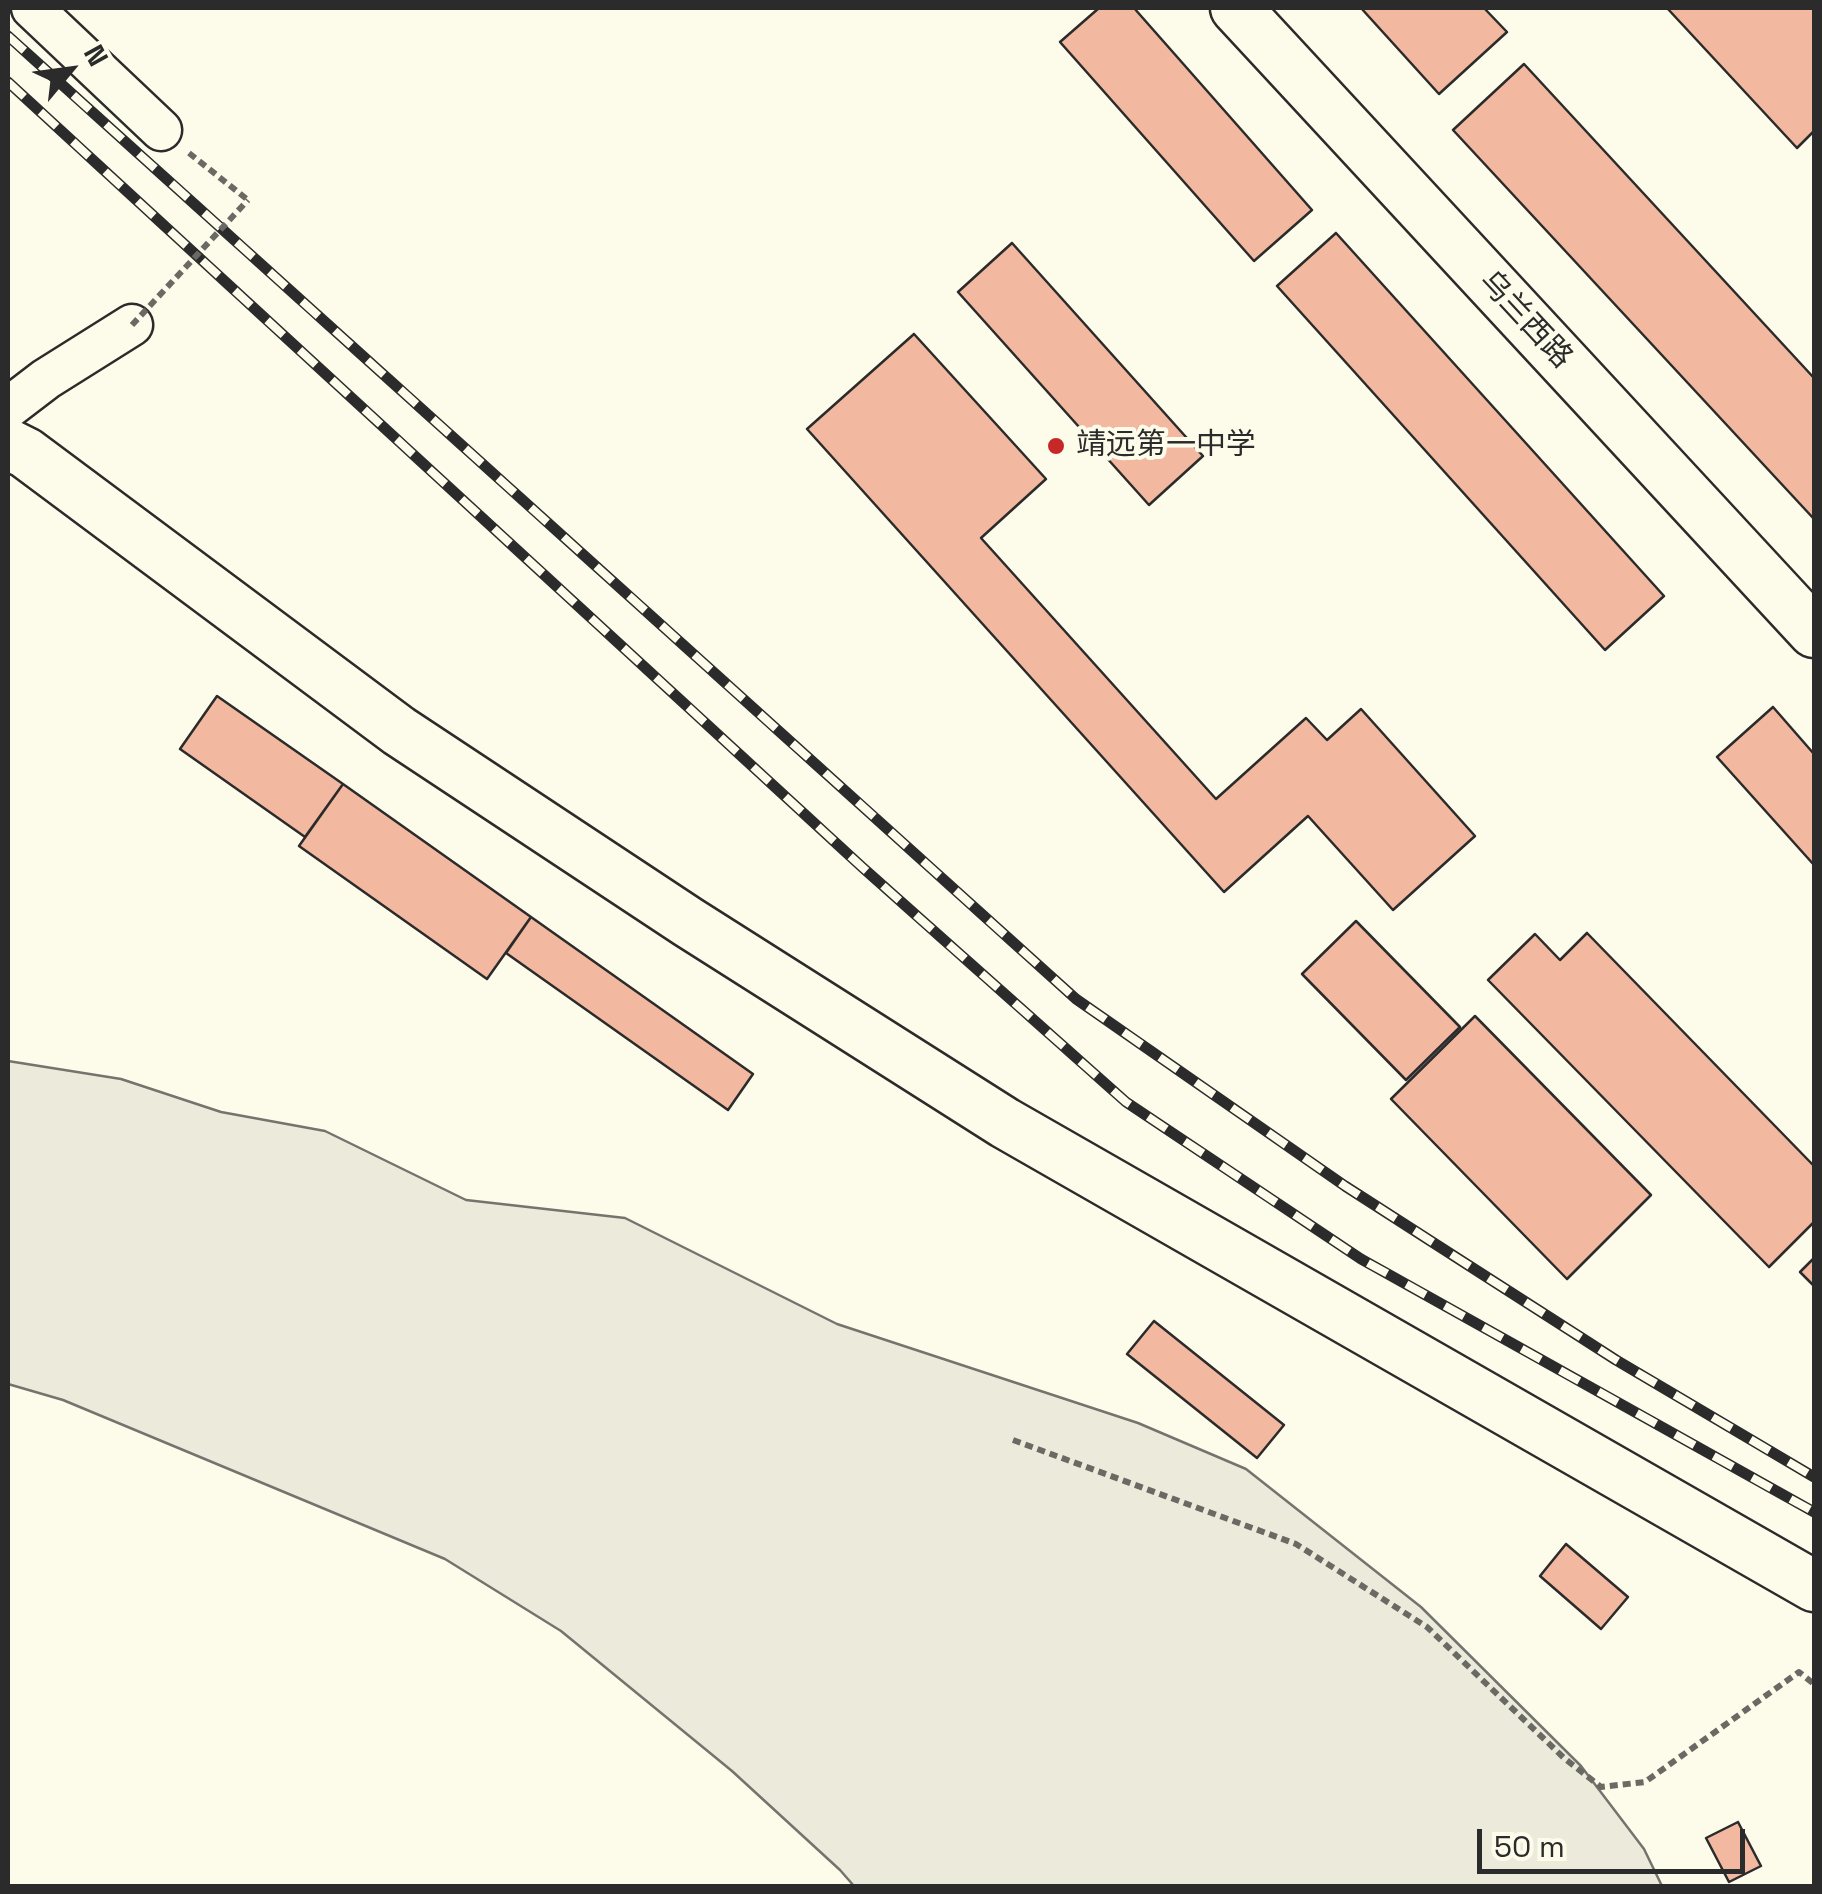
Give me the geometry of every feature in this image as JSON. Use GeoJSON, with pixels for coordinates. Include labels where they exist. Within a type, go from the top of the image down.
{"type":"FeatureCollection","features":[{"type":"Feature","properties":{"kind":"main road","name":"乌兰西路"},"geometry":{"type":"LineString","coordinates":[[1236,8],[1814,632]]}},
{"type":"Feature","properties":{"kind":"main road"},"geometry":{"type":"LineString","coordinates":[[8,444],[26,453],[399,731],[704,932],[988,1112],[1814,1586]]}},
{"type":"Feature","properties":{"kind":"lane"},"geometry":{"type":"LineString","coordinates":[[32,8],[161,130]]}},
{"type":"Feature","properties":{"kind":"lane"},"geometry":{"type":"LineString","coordinates":[[8,408],[132,325]]}},
{"type":"Feature","properties":{"kind":"path"},"geometry":{"type":"LineString","coordinates":[[132,325],[248,200],[161,130]]}},
{"type":"Feature","properties":{"kind":"path"},"geometry":{"type":"LineString","coordinates":[[1013,1440],[1296,1544],[1427,1627],[1564,1758],[1601,1787],[1645,1782],[1799,1672],[1814,1684]]}},
{"type":"Feature","properties":{"kind":"shaded area"},"geometry":{"type":"Polygon","coordinates":[[[8,1061],[121,1079],[221,1112],[325,1131],[466,1200],[625,1218],[837,1324],[1138,1423],[1246,1469],[1421,1607],[1581,1766],[1644,1849],[1662,1886],[854,1886],[732,1771],[561,1631],[445,1559],[63,1400],[8,1384],[8,1061]]]}},
{"type":"Feature","properties":{"kind":"building"},"geometry":{"type":"Polygon","coordinates":[[[1099,8],[1134,8],[1312,210],[1254,261],[1060,42],[1099,8]]]}},
{"type":"Feature","properties":{"kind":"building"},"geometry":{"type":"Polygon","coordinates":[[[1361,8],[1484,8],[1507,32],[1439,94],[1361,8]]]}},
{"type":"Feature","properties":{"kind":"building"},"geometry":{"type":"Polygon","coordinates":[[[1667,8],[1814,8],[1814,131],[1797,148],[1667,8]]]}},
{"type":"Feature","properties":{"kind":"building"},"geometry":{"type":"Polygon","coordinates":[[[1524,64],[1814,378],[1814,519],[1453,130],[1524,64]]]}},
{"type":"Feature","properties":{"kind":"building"},"geometry":{"type":"Polygon","coordinates":[[[1336,233],[1664,596],[1605,650],[1277,286],[1336,233]]]}},
{"type":"Feature","properties":{"kind":"building"},"geometry":{"type":"Polygon","coordinates":[[[1012,243],[1203,456],[1149,505],[958,292],[1012,243]]]}},
{"type":"Feature","properties":{"kind":"building"},"geometry":{"type":"Polygon","coordinates":[[[914,334],[1046,479],[981,538],[1216,799],[1306,718],[1327,740],[1361,709],[1475,836],[1393,910],[1308,816],[1224,892],[807,429],[914,334]]]}},
{"type":"Feature","properties":{"kind":"building"},"geometry":{"type":"Polygon","coordinates":[[[217,696],[343,784],[305,837],[180,749],[217,696]]]}},
{"type":"Feature","properties":{"kind":"building"},"geometry":{"type":"Polygon","coordinates":[[[1773,707],[1814,754],[1814,865],[1717,757],[1773,707]]]}},
{"type":"Feature","properties":{"kind":"building"},"geometry":{"type":"Polygon","coordinates":[[[343,784],[531,917],[487,979],[299,846],[343,784]]]}},
{"type":"Feature","properties":{"kind":"building"},"geometry":{"type":"Polygon","coordinates":[[[531,917],[753,1074],[728,1110],[506,953],[531,917]]]}},
{"type":"Feature","properties":{"kind":"building"},"geometry":{"type":"Polygon","coordinates":[[[1356,921],[1460,1027],[1406,1080],[1302,974],[1356,921]]]}},
{"type":"Feature","properties":{"kind":"building"},"geometry":{"type":"Polygon","coordinates":[[[1587,933],[1814,1166],[1814,1222],[1769,1267],[1488,980],[1535,934],[1560,960],[1587,933]]]}},
{"type":"Feature","properties":{"kind":"building"},"geometry":{"type":"Polygon","coordinates":[[[1475,1016],[1651,1195],[1567,1279],[1391,1099],[1475,1016]]]}},
{"type":"Feature","properties":{"kind":"building"},"geometry":{"type":"Polygon","coordinates":[[[1814,1258],[1814,1286],[1800,1272],[1814,1258]]]}},
{"type":"Feature","properties":{"kind":"building"},"geometry":{"type":"Polygon","coordinates":[[[1154,1321],[1284,1425],[1257,1458],[1127,1354],[1154,1321]]]}},
{"type":"Feature","properties":{"kind":"building"},"geometry":{"type":"Polygon","coordinates":[[[1566,1544],[1628,1597],[1601,1629],[1540,1576],[1566,1544]]]}},
{"type":"Feature","properties":{"kind":"building"},"geometry":{"type":"Polygon","coordinates":[[[1738,1822],[1761,1866],[1729,1882],[1706,1838],[1738,1822]]]}},
{"type":"Feature","properties":{"kind":"railway"},"geometry":{"type":"LineString","coordinates":[[8,36],[1076,999],[1345,1186],[1616,1360],[1814,1477]]}},
{"type":"Feature","properties":{"kind":"railway"},"geometry":{"type":"LineString","coordinates":[[8,82],[862,867],[1126,1102],[1361,1259],[1814,1512]]}},
{"type":"Feature","properties":{"kind":"place","name":"靖远第一中学"},"geometry":{"type":"Point","coordinates":[1056,446]}}]}
